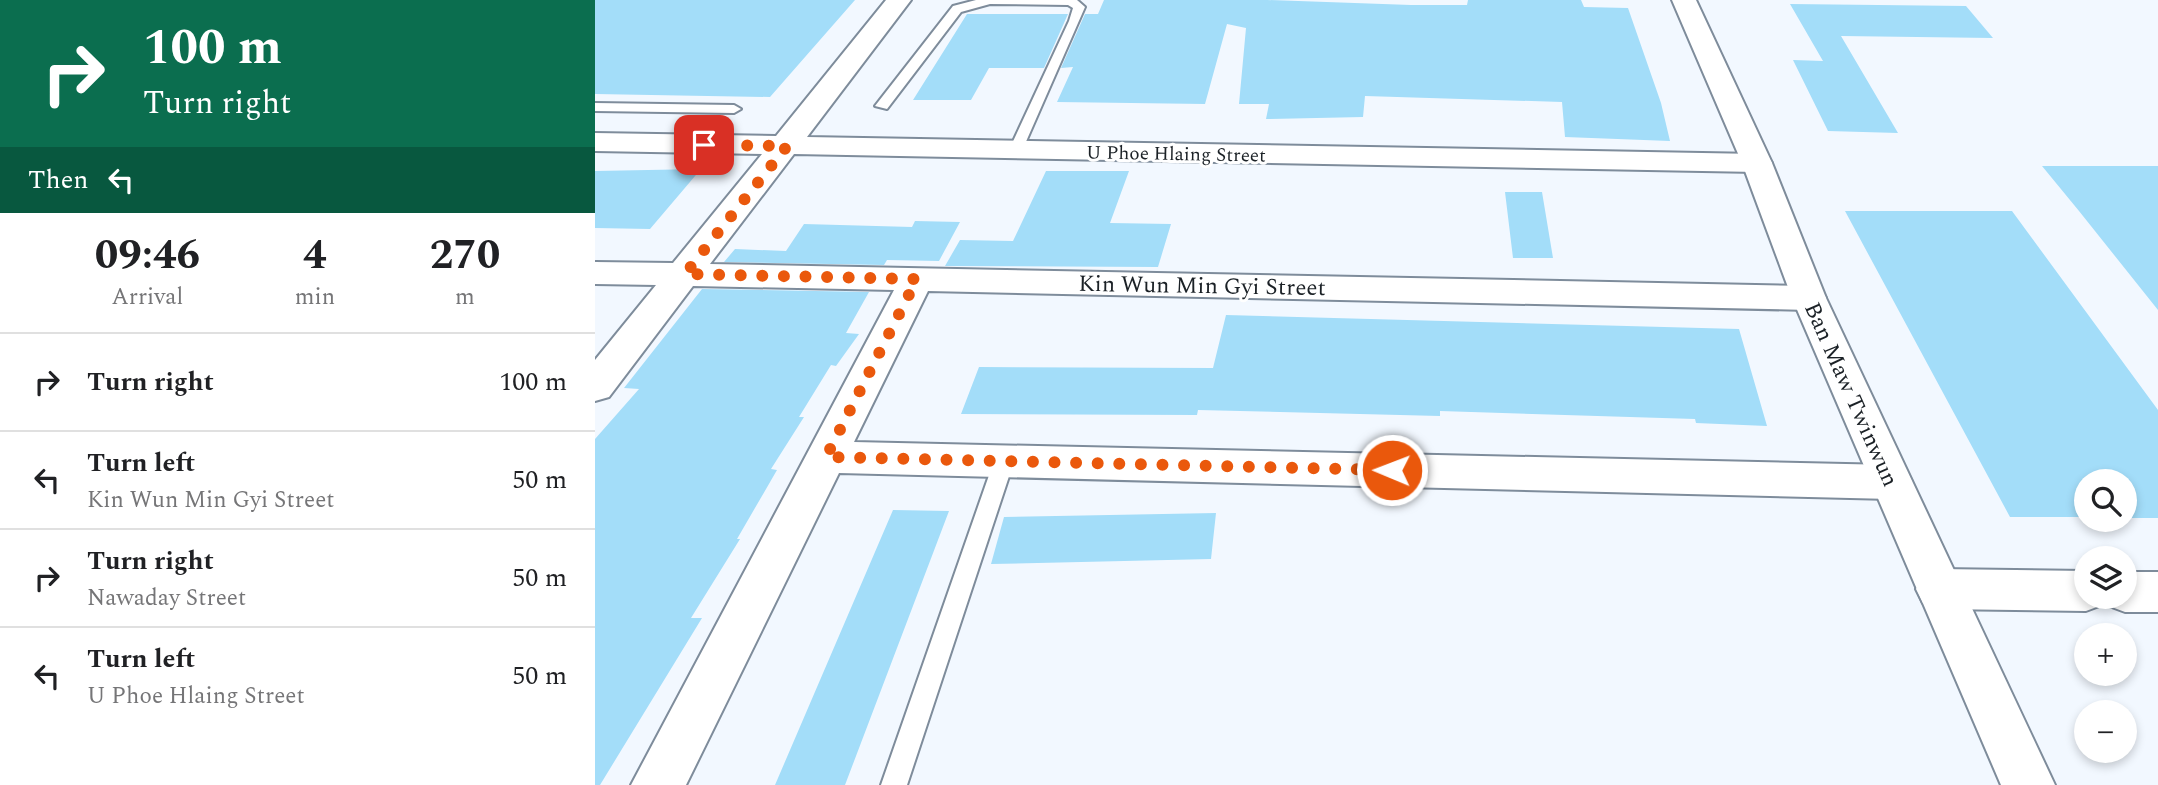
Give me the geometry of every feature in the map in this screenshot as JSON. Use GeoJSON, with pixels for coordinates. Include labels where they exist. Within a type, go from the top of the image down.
{"type":"FeatureCollection","features":[{"type":"Feature","properties":{"kind":"street"},"geometry":{"type":"LineString","coordinates":[[595,387],[787,146],[899,0]]}},
{"type":"Feature","properties":{"kind":"street","name":"Ban Maw Twinwun"},"geometry":{"type":"LineString","coordinates":[[1683,0],[1756,163],[1809,298],[2028,785]]}},
{"type":"Feature","properties":{"kind":"street","name":"U Phoe Hlaing Street"},"geometry":{"type":"LineString","coordinates":[[595,142],[1756,163]]}},
{"type":"Feature","properties":{"kind":"street","name":"Kin Wun Min Gyi Street"},"geometry":{"type":"LineString","coordinates":[[595,273],[1809,298]]}},
{"type":"Feature","properties":{"kind":"street"},"geometry":{"type":"LineString","coordinates":[[658,785],[917,279]]}},
{"type":"Feature","properties":{"kind":"street"},"geometry":{"type":"LineString","coordinates":[[826,457],[1891,482]]}},
{"type":"Feature","properties":{"kind":"street"},"geometry":{"type":"LineString","coordinates":[[1939,589],[2074,591]]}},
{"type":"Feature","properties":{"kind":"street"},"geometry":{"type":"LineString","coordinates":[[2137,592],[2158,592]]}},
{"type":"Feature","properties":{"kind":"lane"},"geometry":{"type":"LineString","coordinates":[[882,106],[957,9],[990,0],[1071,1],[1079,7],[1075,22],[1016,150]]}},
{"type":"Feature","properties":{"kind":"lane"},"geometry":{"type":"LineString","coordinates":[[595,107],[734,109]]}},
{"type":"Feature","properties":{"kind":"lane"},"geometry":{"type":"LineString","coordinates":[[894,785],[1004,461]]}},
{"type":"Feature","properties":{"kind":"building"},"geometry":{"type":"Polygon","coordinates":[[[595,0],[855,0],[770,97],[595,94],[595,0]]]}},
{"type":"Feature","properties":{"kind":"building"},"geometry":{"type":"Polygon","coordinates":[[[1104,0],[1267,0],[1467,5],[1468,0],[1581,0],[1584,7],[1628,8],[1661,103],[1670,141],[1565,137],[1562,102],[1365,96],[1363,117],[1266,119],[1269,104],[1239,104],[1246,28],[1227,24],[1205,104],[1057,102],[1073,67],[1061,68],[1085,14],[1098,14],[1104,0]]]}},
{"type":"Feature","properties":{"kind":"building"},"geometry":{"type":"Polygon","coordinates":[[[1790,4],[1966,6],[1993,38],[1841,36],[1898,133],[1828,131],[1793,60],[1823,61],[1790,4]]]}},
{"type":"Feature","properties":{"kind":"building"},"geometry":{"type":"Polygon","coordinates":[[[967,14],[1068,14],[1044,68],[989,68],[971,100],[913,100],[967,14]]]}},
{"type":"Feature","properties":{"kind":"building"},"geometry":{"type":"Polygon","coordinates":[[[2042,166],[2158,166],[2158,310],[2079,211],[2042,166]]]}},
{"type":"Feature","properties":{"kind":"building"},"geometry":{"type":"Polygon","coordinates":[[[701,169],[650,229],[595,228],[595,171],[701,169]]]}},
{"type":"Feature","properties":{"kind":"building"},"geometry":{"type":"Polygon","coordinates":[[[1046,171],[1129,171],[1110,223],[1171,224],[1158,267],[945,266],[960,240],[1013,241],[1046,171]]]}},
{"type":"Feature","properties":{"kind":"building"},"geometry":{"type":"Polygon","coordinates":[[[1505,192],[1542,192],[1553,258],[1513,258],[1505,192]]]}},
{"type":"Feature","properties":{"kind":"building"},"geometry":{"type":"Polygon","coordinates":[[[1845,211],[2012,211],[2158,410],[2158,518],[2137,518],[2137,469],[2074,469],[2074,517],[2010,517],[1845,211]]]}},
{"type":"Feature","properties":{"kind":"building"},"geometry":{"type":"Polygon","coordinates":[[[915,221],[960,222],[939,261],[887,260],[884,265],[724,262],[735,249],[786,251],[804,224],[912,227],[915,221]]]}},
{"type":"Feature","properties":{"kind":"building"},"geometry":{"type":"Polygon","coordinates":[[[702,289],[869,292],[846,333],[859,334],[836,366],[831,365],[799,417],[804,417],[771,469],[777,470],[737,539],[740,539],[691,618],[702,618],[600,785],[595,785],[595,439],[639,389],[624,388],[702,289]]]}},
{"type":"Feature","properties":{"kind":"building"},"geometry":{"type":"Polygon","coordinates":[[[1226,315],[1739,329],[1767,426],[1696,423],[1695,419],[1440,411],[1440,416],[1198,410],[1197,415],[961,414],[979,367],[1213,368],[1226,315]]]}},
{"type":"Feature","properties":{"kind":"building"},"geometry":{"type":"Polygon","coordinates":[[[893,510],[949,511],[845,785],[775,785],[893,510]]]}},
{"type":"Feature","properties":{"kind":"building"},"geometry":{"type":"Polygon","coordinates":[[[1216,513],[1211,559],[991,564],[1004,517],[1216,513]]]}},
{"type":"Feature","properties":{"kind":"route"},"geometry":{"type":"LineString","coordinates":[[704,145],[787,146],[685,274],[917,279],[826,457],[1392,470]]}}]}
